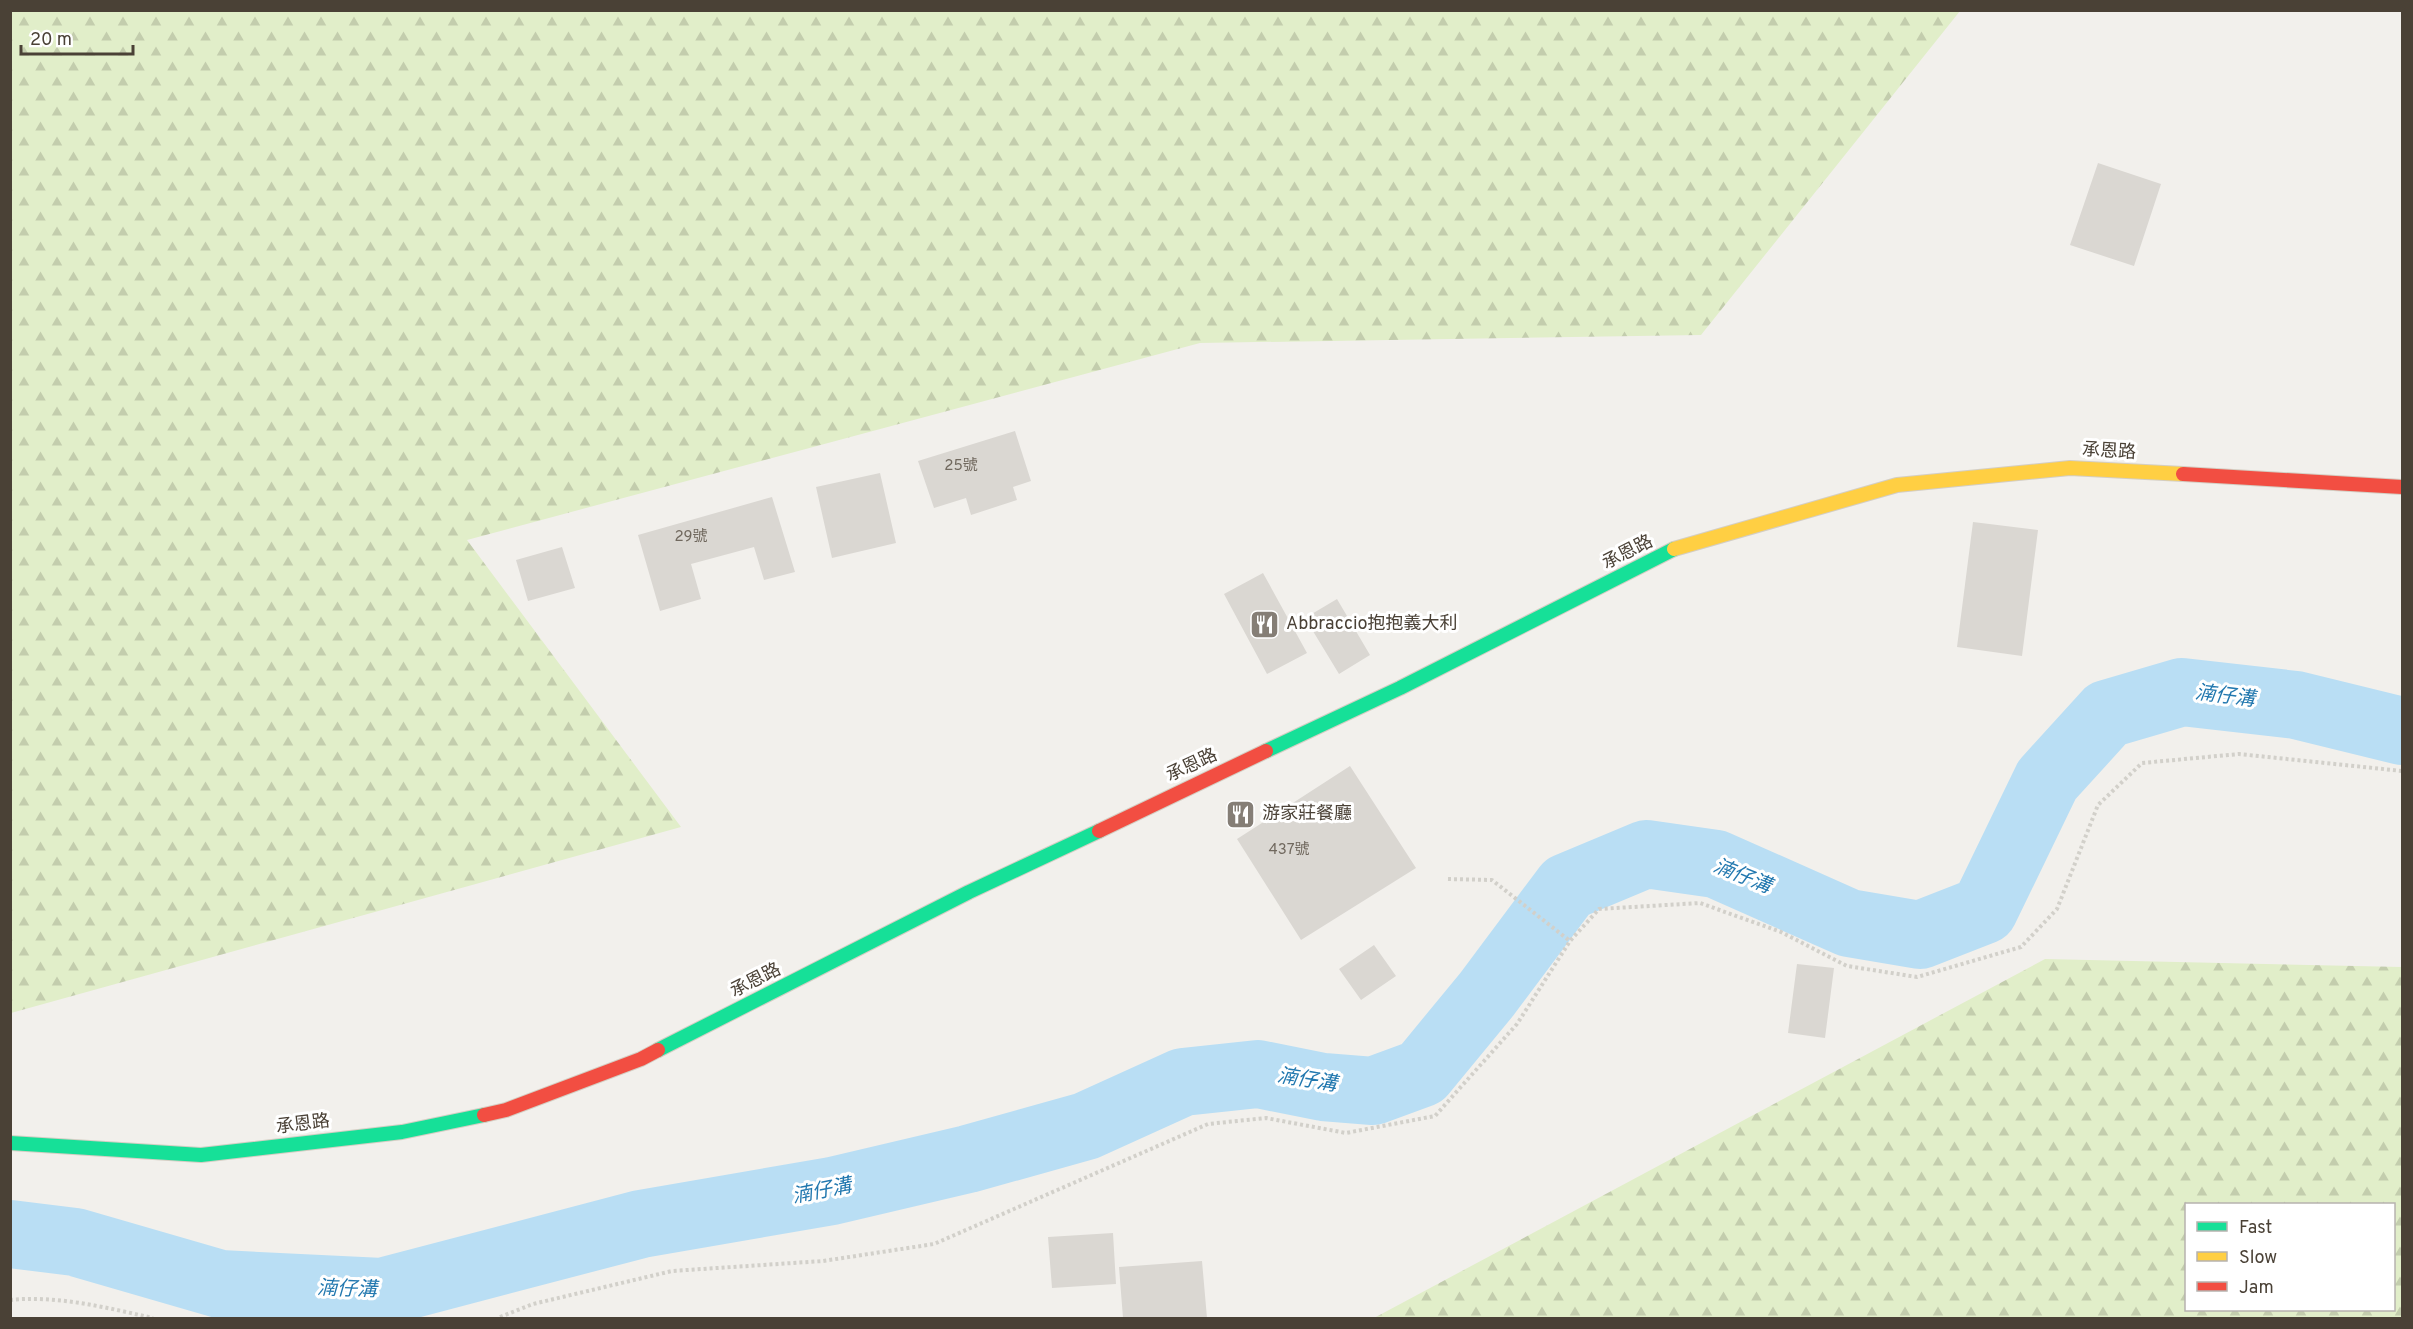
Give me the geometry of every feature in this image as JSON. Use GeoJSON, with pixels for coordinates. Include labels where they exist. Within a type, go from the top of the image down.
{"type":"FeatureCollection","features":[{"type":"Feature","properties":{"kind":"street","name":"承恩路"},"geometry":{"type":"LineString","coordinates":[[10,1143],[201,1155],[402,1132],[506,1110],[641,1059],[969,892],[1400,688],[1672,550],[1897,485],[2070,468],[2403,487]]}},
{"type":"Feature","properties":{"kind":"path"},"geometry":{"type":"LineString","coordinates":[[500,1317],[533,1304],[672,1271],[823,1261],[934,1244],[1208,1124],[1266,1118],[1346,1132],[1435,1116],[1517,1024],[1570,941],[1599,909],[1700,903],[1781,932],[1847,966],[1917,977],[2021,947],[2057,909],[2098,805],[2142,763],[2239,754],[2403,771]]}},
{"type":"Feature","properties":{"kind":"path"},"geometry":{"type":"LineString","coordinates":[[1448,879],[1492,880],[1570,941]]}},
{"type":"Feature","properties":{"kind":"path"},"geometry":{"type":"LineString","coordinates":[[10,1300],[32,1298],[114,1309],[153,1318]]}},
{"type":"Feature","properties":{"kind":"green space"},"geometry":{"type":"Polygon","coordinates":[[[11,10],[1960,11],[1701,335],[1200,343],[467,540],[681,827],[11,1013],[11,10]]]}},
{"type":"Feature","properties":{"kind":"green space"},"geometry":{"type":"Polygon","coordinates":[[[2045,959],[2402,967],[2402,1318],[1374,1318],[2045,959]]]}},
{"type":"Feature","properties":{"kind":"building"},"geometry":{"type":"Polygon","coordinates":[[[2098,163],[2161,184],[2134,266],[2070,245],[2098,163]]]}},
{"type":"Feature","properties":{"kind":"building"},"geometry":{"type":"Polygon","coordinates":[[[1015,431],[1031,481],[1013,487],[1017,500],[971,515],[966,498],[934,508],[918,461],[1015,431]]]}},
{"type":"Feature","properties":{"kind":"building"},"geometry":{"type":"Polygon","coordinates":[[[880,473],[896,543],[832,558],[816,487],[880,473]]]}},
{"type":"Feature","properties":{"kind":"building"},"geometry":{"type":"Polygon","coordinates":[[[772,497],[795,572],[764,580],[754,547],[691,564],[701,599],[660,611],[638,535],[772,497]]]}},
{"type":"Feature","properties":{"kind":"building"},"geometry":{"type":"Polygon","coordinates":[[[1973,522],[2038,530],[2022,656],[1957,647],[1973,522]]]}},
{"type":"Feature","properties":{"kind":"building"},"geometry":{"type":"Polygon","coordinates":[[[562,547],[575,588],[528,601],[516,560],[562,547]]]}},
{"type":"Feature","properties":{"kind":"building","name":"Abbraccio抱抱義大利"},"geometry":{"type":"Polygon","coordinates":[[[1263,573],[1307,653],[1267,674],[1224,594],[1263,573]]]}},
{"type":"Feature","properties":{"kind":"building"},"geometry":{"type":"Polygon","coordinates":[[[1337,599],[1370,655],[1339,674],[1305,618],[1337,599]]]}},
{"type":"Feature","properties":{"kind":"building"},"geometry":{"type":"Polygon","coordinates":[[[1350,766],[1416,868],[1301,940],[1237,839],[1350,766]]]}},
{"type":"Feature","properties":{"kind":"building"},"geometry":{"type":"Polygon","coordinates":[[[1374,945],[1396,976],[1361,1000],[1339,969],[1374,945]]]}},
{"type":"Feature","properties":{"kind":"building"},"geometry":{"type":"Polygon","coordinates":[[[1797,964],[1834,968],[1825,1038],[1788,1033],[1797,964]]]}},
{"type":"Feature","properties":{"kind":"building"},"geometry":{"type":"Polygon","coordinates":[[[1113,1233],[1116,1284],[1052,1288],[1048,1237],[1113,1233]]]}},
{"type":"Feature","properties":{"kind":"building"},"geometry":{"type":"Polygon","coordinates":[[[1202,1261],[1207,1318],[1123,1318],[1119,1267],[1202,1261]]]}},
{"type":"Feature","properties":{"kind":"waterway","name":"湳仔溝"},"geometry":{"type":"LineString","coordinates":[[10,1234],[75,1242],[220,1284],[382,1292],[641,1224],[832,1191],[968,1159],[1086,1126],[1183,1082],[1258,1074],[1323,1087],[1373,1091],[1422,1073],[1487,994],[1567,887],[1646,854],[1716,864],[1849,923],[1920,935],[1984,910],[2047,780],[2107,714],[2182,692],[2296,705],[2402,731]]}},
{"type":"Feature","properties":{"kind":"traffic: fast"},"geometry":{"type":"LineString","coordinates":[[1266,751],[1400,688],[1674,549]]}},
{"type":"Feature","properties":{"kind":"traffic: fast"},"geometry":{"type":"LineString","coordinates":[[658,1050],[969,892],[1099,831]]}},
{"type":"Feature","properties":{"kind":"traffic: fast"},"geometry":{"type":"LineString","coordinates":[[10,1143],[201,1155],[402,1132],[484,1115]]}},
{"type":"Feature","properties":{"kind":"traffic: slow"},"geometry":{"type":"LineString","coordinates":[[1674,549],[1897,485],[2070,468],[2183,474]]}},
{"type":"Feature","properties":{"kind":"traffic: jam"},"geometry":{"type":"LineString","coordinates":[[2183,474],[2402,487]]}},
{"type":"Feature","properties":{"kind":"traffic: jam"},"geometry":{"type":"LineString","coordinates":[[1099,831],[1266,751]]}},
{"type":"Feature","properties":{"kind":"traffic: jam"},"geometry":{"type":"LineString","coordinates":[[484,1115],[506,1110],[641,1059],[658,1050]]}},
{"type":"Feature","properties":{"kind":"place","name":"Abbraccio抱抱義大利"},"geometry":{"type":"Point","coordinates":[1265,624]}},
{"type":"Feature","properties":{"kind":"place","name":"游家莊餐廳"},"geometry":{"type":"Point","coordinates":[1241,814]}}]}
